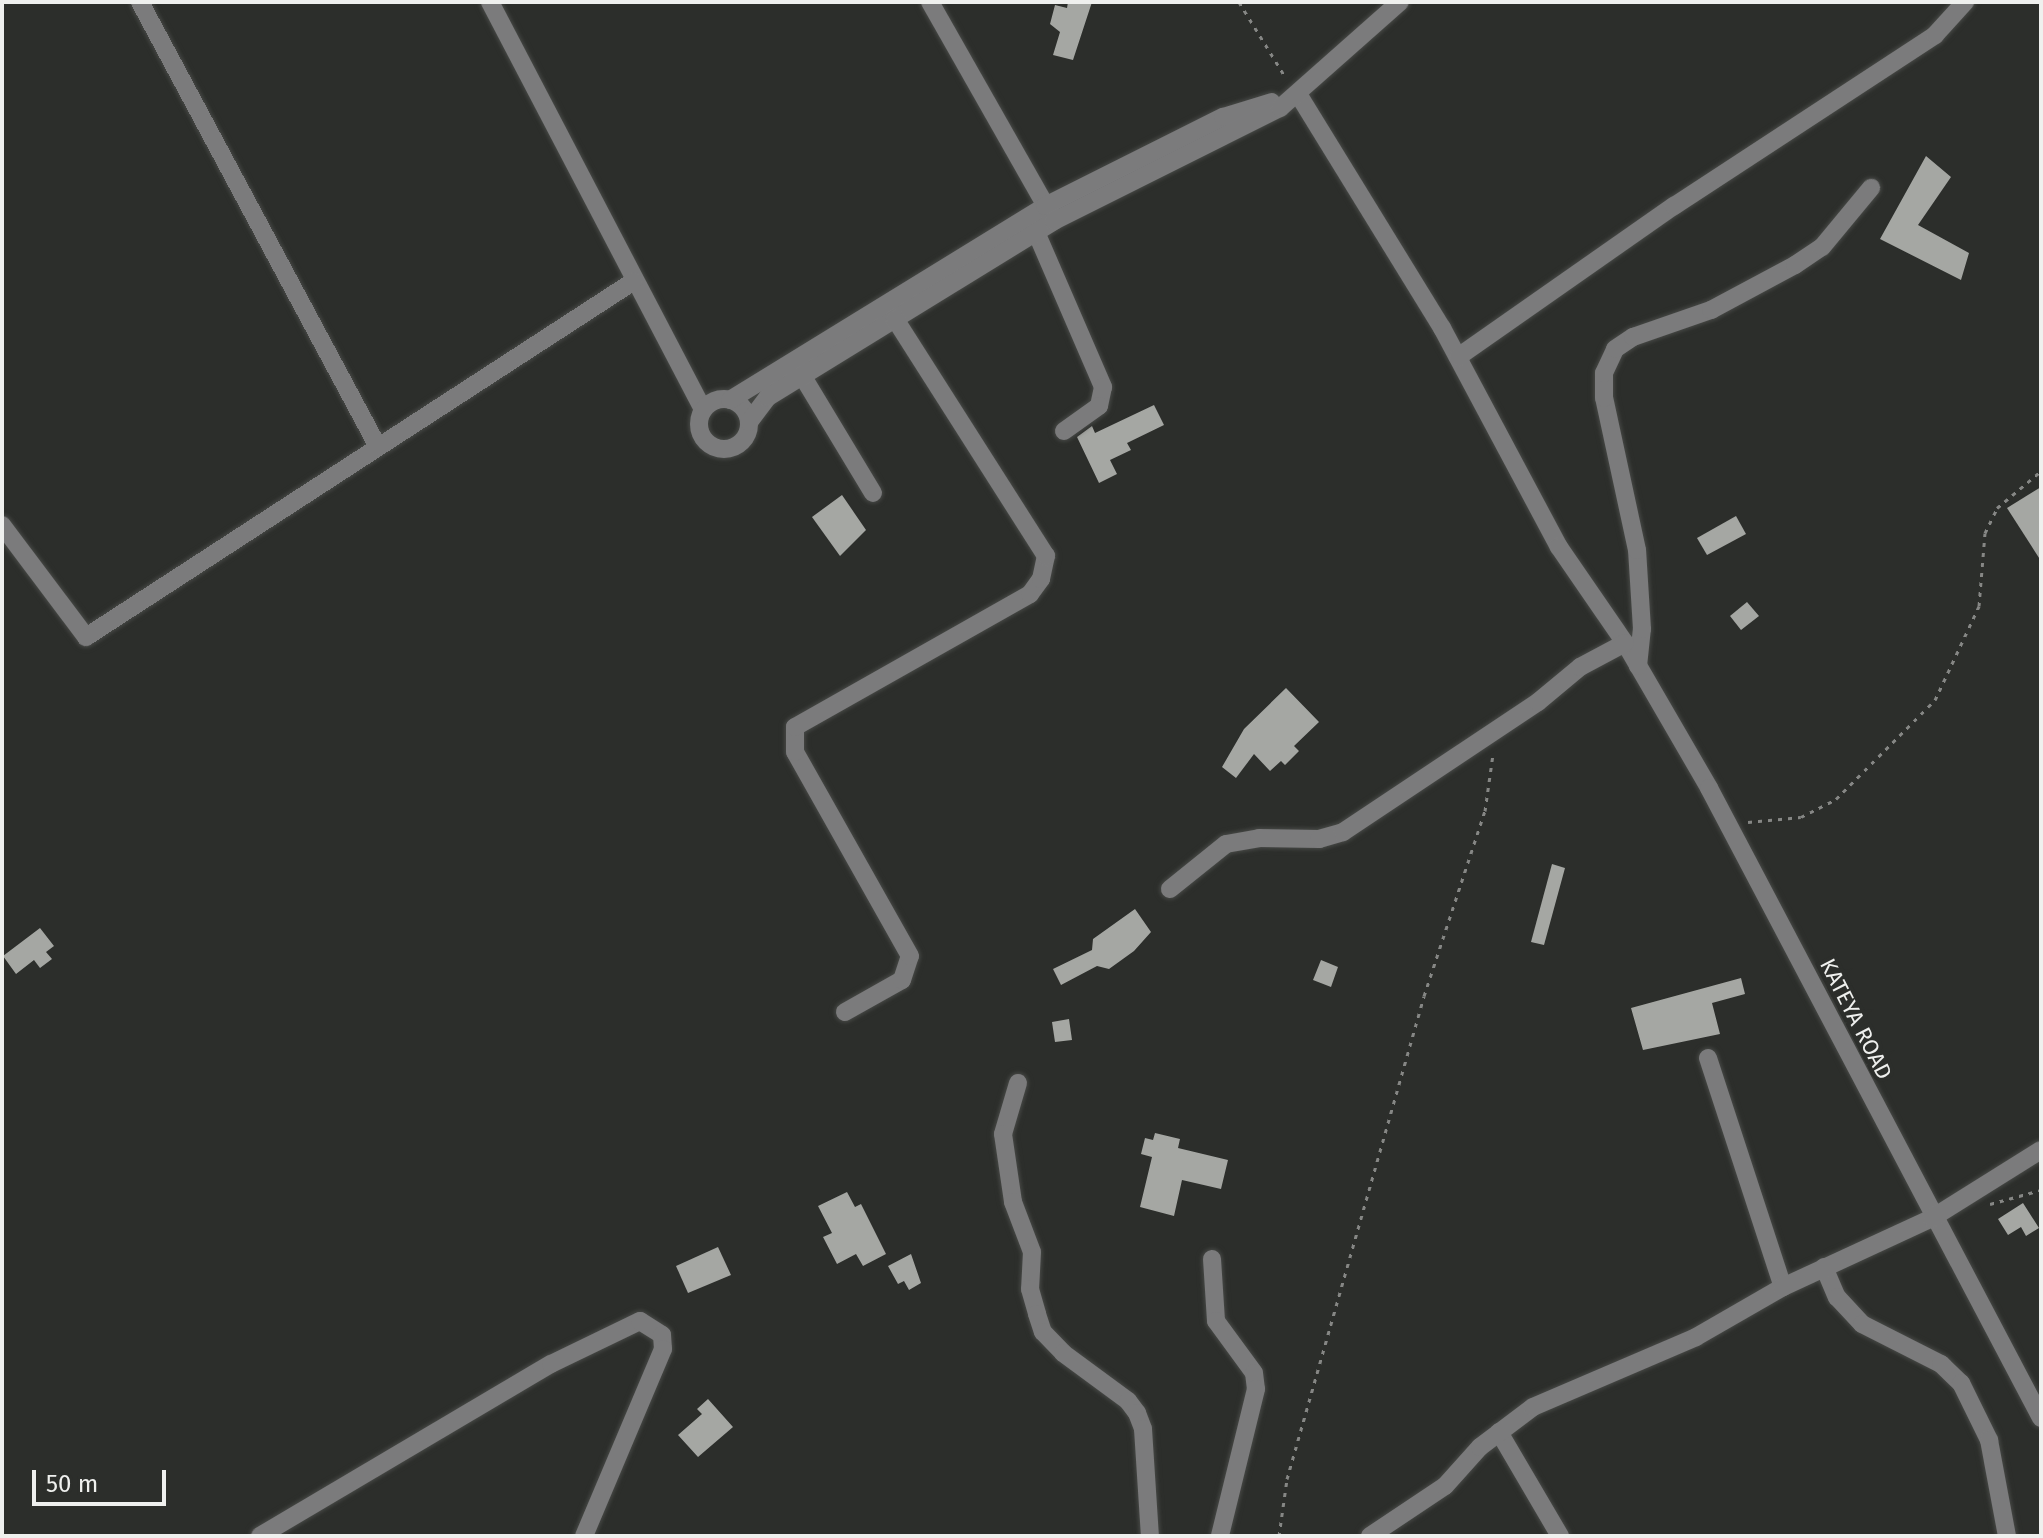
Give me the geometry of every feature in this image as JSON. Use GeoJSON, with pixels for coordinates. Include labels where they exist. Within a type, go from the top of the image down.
{"type":"FeatureCollection","features":[{"type":"Feature","properties":{"kind":"street"},"geometry":{"type":"LineString","coordinates":[[140,2],[377,445]]}},
{"type":"Feature","properties":{"kind":"street"},"geometry":{"type":"LineString","coordinates":[[490,2],[703,410],[700,430],[714,447],[737,446],[746,436],[749,422],[768,397],[798,368],[1050,213],[1223,117],[1298,94]]}},
{"type":"Feature","properties":{"kind":"street"},"geometry":{"type":"LineString","coordinates":[[930,2],[1050,213]]}},
{"type":"Feature","properties":{"kind":"street"},"geometry":{"type":"LineString","coordinates":[[703,410],[712,402],[730,400],[895,319],[1036,232],[1050,213],[1280,108],[1400,2]]}},
{"type":"Feature","properties":{"kind":"street"},"geometry":{"type":"LineString","coordinates":[[1458,357],[1674,206],[1935,35],[1965,2]]}},
{"type":"Feature","properties":{"kind":"street","name":"KATEYA ROAD"},"geometry":{"type":"LineString","coordinates":[[1298,94],[1458,357],[1559,547],[1625,643],[1730,828],[1932,1218],[2041,1418]]}},
{"type":"Feature","properties":{"kind":"street"},"geometry":{"type":"LineString","coordinates":[[1638,666],[1642,629],[1637,550],[1604,398],[1604,373],[1615,349],[1633,337],[1711,310],[1795,265],[1822,247],[1871,188]]}},
{"type":"Feature","properties":{"kind":"street"},"geometry":{"type":"LineString","coordinates":[[1036,232],[1103,387],[1099,406],[1064,431]]}},
{"type":"Feature","properties":{"kind":"street"},"geometry":{"type":"LineString","coordinates":[[2,525],[86,637],[377,445],[634,281]]}},
{"type":"Feature","properties":{"kind":"street"},"geometry":{"type":"LineString","coordinates":[[845,1012],[902,980],[910,956],[795,752],[795,727],[1030,594],[1041,579],[1046,556],[895,319]]}},
{"type":"Feature","properties":{"kind":"street"},"geometry":{"type":"LineString","coordinates":[[798,368],[873,493]]}},
{"type":"Feature","properties":{"kind":"street"},"geometry":{"type":"LineString","coordinates":[[730,400],[741,406],[749,422]]}},
{"type":"Feature","properties":{"kind":"street"},"geometry":{"type":"LineString","coordinates":[[1170,889],[1226,844],[1259,838],[1319,839],[1343,832],[1497,730],[1580,667],[1625,643]]}},
{"type":"Feature","properties":{"kind":"street"},"geometry":{"type":"LineString","coordinates":[[1708,1058],[1783,1287]]}},
{"type":"Feature","properties":{"kind":"street"},"geometry":{"type":"LineString","coordinates":[[1018,1083],[1003,1134],[1013,1202],[1032,1252],[1030,1289],[1037,1314],[1043,1332],[1063,1353],[1137,1413],[1143,1429],[1150,1536]]}},
{"type":"Feature","properties":{"kind":"street"},"geometry":{"type":"LineString","coordinates":[[1370,1536],[1445,1486],[1499,1432],[1533,1407],[1696,1337],[1783,1287],[1932,1218],[2041,1150]]}},
{"type":"Feature","properties":{"kind":"street"},"geometry":{"type":"LineString","coordinates":[[1212,1259],[1216,1321],[1254,1373],[1256,1389],[1220,1536]]}},
{"type":"Feature","properties":{"kind":"street"},"geometry":{"type":"LineString","coordinates":[[1824,1267],[1837,1297],[1862,1324],[1941,1364],[1961,1383],[1989,1440],[2007,1536]]}},
{"type":"Feature","properties":{"kind":"street"},"geometry":{"type":"LineString","coordinates":[[260,1536],[551,1364],[640,1321],[662,1335],[663,1349],[584,1536]]}},
{"type":"Feature","properties":{"kind":"street"},"geometry":{"type":"LineString","coordinates":[[1499,1432],[1560,1536]]}},
{"type":"Feature","properties":{"kind":"path"},"geometry":{"type":"LineString","coordinates":[[1239,2],[1257,39],[1298,94]]}},
{"type":"Feature","properties":{"kind":"path"},"geometry":{"type":"LineString","coordinates":[[1730,828],[1817,811],[1836,799],[1935,700],[1979,606],[1985,533],[1997,508],[2041,471]]}},
{"type":"Feature","properties":{"kind":"path"},"geometry":{"type":"LineString","coordinates":[[1279,1536],[1287,1479],[1415,1026],[1485,811],[1497,730]]}},
{"type":"Feature","properties":{"kind":"building"},"geometry":{"type":"Polygon","coordinates":[[[1068,2],[1092,2],[1073,60],[1053,55],[1060,32],[1050,24],[1055,5],[1067,8],[1068,2]]]}},
{"type":"Feature","properties":{"kind":"building"},"geometry":{"type":"Polygon","coordinates":[[[1926,156],[1951,177],[1918,225],[1969,253],[1961,280],[1880,239],[1926,156]]]}},
{"type":"Feature","properties":{"kind":"building"},"geometry":{"type":"Polygon","coordinates":[[[1154,405],[1164,425],[1127,443],[1131,450],[1110,460],[1117,474],[1099,483],[1077,437],[1092,426],[1095,433],[1154,405]]]}},
{"type":"Feature","properties":{"kind":"building"},"geometry":{"type":"Polygon","coordinates":[[[2041,487],[2041,561],[2007,508],[2041,487]]]}},
{"type":"Feature","properties":{"kind":"building"},"geometry":{"type":"Polygon","coordinates":[[[842,495],[866,530],[840,556],[812,517],[842,495]]]}},
{"type":"Feature","properties":{"kind":"building"},"geometry":{"type":"Polygon","coordinates":[[[1736,516],[1746,534],[1707,555],[1697,538],[1736,516]]]}},
{"type":"Feature","properties":{"kind":"building"},"geometry":{"type":"Polygon","coordinates":[[[1747,602],[1759,616],[1741,630],[1730,616],[1747,602]]]}},
{"type":"Feature","properties":{"kind":"building"},"geometry":{"type":"Polygon","coordinates":[[[1286,688],[1319,722],[1294,746],[1299,751],[1285,765],[1281,761],[1270,771],[1254,754],[1236,778],[1222,767],[1244,729],[1286,688]]]}},
{"type":"Feature","properties":{"kind":"building"},"geometry":{"type":"Polygon","coordinates":[[[1552,864],[1565,868],[1544,945],[1531,942],[1552,864]]]}},
{"type":"Feature","properties":{"kind":"building"},"geometry":{"type":"Polygon","coordinates":[[[1135,909],[1151,932],[1134,951],[1109,969],[1097,966],[1061,985],[1053,969],[1092,950],[1093,939],[1135,909]]]}},
{"type":"Feature","properties":{"kind":"building"},"geometry":{"type":"Polygon","coordinates":[[[40,928],[54,946],[46,952],[52,959],[40,968],[34,960],[16,974],[3,956],[40,928]]]}},
{"type":"Feature","properties":{"kind":"building"},"geometry":{"type":"Polygon","coordinates":[[[1321,960],[1338,967],[1331,987],[1313,980],[1321,960]]]}},
{"type":"Feature","properties":{"kind":"building"},"geometry":{"type":"Polygon","coordinates":[[[1741,978],[1745,994],[1712,1003],[1720,1034],[1643,1050],[1631,1008],[1741,978]]]}},
{"type":"Feature","properties":{"kind":"building"},"geometry":{"type":"Polygon","coordinates":[[[1069,1019],[1072,1040],[1055,1042],[1052,1022],[1069,1019]]]}},
{"type":"Feature","properties":{"kind":"building"},"geometry":{"type":"Polygon","coordinates":[[[1155,1133],[1180,1139],[1178,1148],[1228,1160],[1221,1189],[1182,1180],[1174,1216],[1140,1207],[1152,1157],[1141,1154],[1145,1138],[1153,1140],[1155,1133]]]}},
{"type":"Feature","properties":{"kind":"building"},"geometry":{"type":"Polygon","coordinates":[[[847,1192],[855,1207],[861,1204],[886,1254],[863,1266],[856,1254],[837,1264],[823,1237],[832,1233],[818,1206],[847,1192]]]}},
{"type":"Feature","properties":{"kind":"building"},"geometry":{"type":"Polygon","coordinates":[[[2023,1203],[2039,1228],[2026,1236],[2021,1227],[2008,1235],[1998,1219],[2023,1203]]]}},
{"type":"Feature","properties":{"kind":"building"},"geometry":{"type":"Polygon","coordinates":[[[718,1247],[731,1275],[688,1293],[676,1266],[718,1247]]]}},
{"type":"Feature","properties":{"kind":"building"},"geometry":{"type":"Polygon","coordinates":[[[911,1254],[921,1283],[909,1290],[904,1281],[898,1284],[888,1266],[911,1254]]]}},
{"type":"Feature","properties":{"kind":"building"},"geometry":{"type":"Polygon","coordinates":[[[708,1399],[733,1427],[698,1457],[678,1435],[702,1414],[697,1409],[708,1399]]]}}]}
